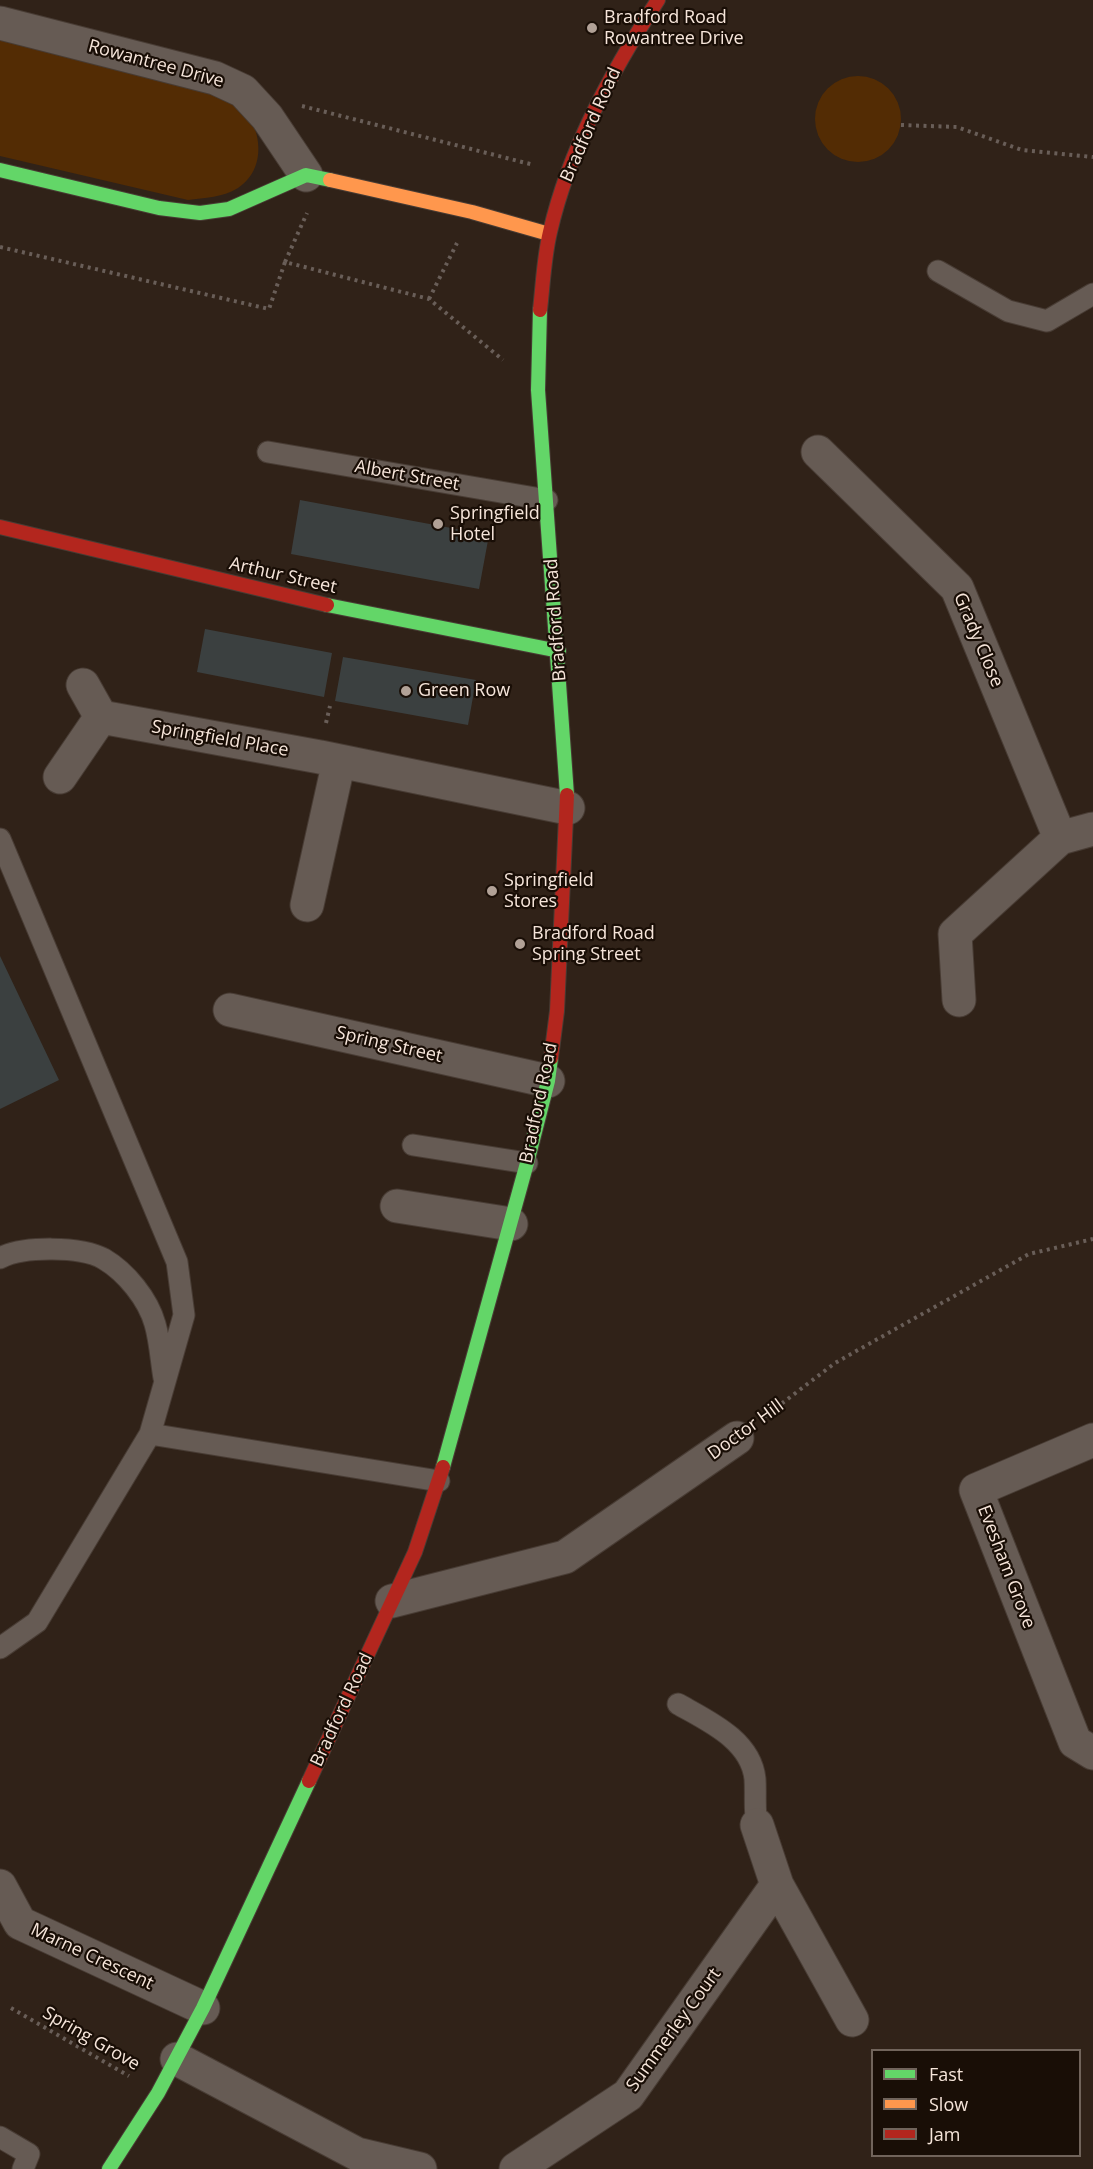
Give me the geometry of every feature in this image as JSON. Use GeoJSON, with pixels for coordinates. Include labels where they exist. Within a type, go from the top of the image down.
{"type":"FeatureCollection","features":[{"type":"Feature","properties":{"kind":"street","name":"Bradford Road"},"geometry":{"type":"LineString","coordinates":[[109,2169],[158,2093],[203,2008],[415,1552],[440,1481],[528,1163],[548,1081],[558,999],[568,808],[559,651],[538,390],[540,312],[549,234],[566,173],[622,56],[658,0]]}},
{"type":"Feature","properties":{"kind":"street","name":"Rowantree Drive"},"geometry":{"type":"LineString","coordinates":[[0,23],[215,78],[243,91],[314,176]]}},
{"type":"Feature","properties":{"kind":"street"},"geometry":{"type":"LineString","coordinates":[[0,170],[159,208],[200,213],[229,210],[314,176],[472,212],[549,234]]}},
{"type":"Feature","properties":{"kind":"street","name":"Grady Close"},"geometry":{"type":"LineString","coordinates":[[818,452],[957,588],[1060,838]]}},
{"type":"Feature","properties":{"kind":"street","name":"Arthur Street"},"geometry":{"type":"LineString","coordinates":[[0,527],[348,610],[559,651]]}},
{"type":"Feature","properties":{"kind":"street"},"geometry":{"type":"LineString","coordinates":[[60,777],[101,717],[83,686]]}},
{"type":"Feature","properties":{"kind":"street","name":"Springfield Place"},"geometry":{"type":"LineString","coordinates":[[101,717],[339,761],[568,808]]}},
{"type":"Feature","properties":{"kind":"street"},"geometry":{"type":"LineString","coordinates":[[307,905],[339,761]]}},
{"type":"Feature","properties":{"kind":"street"},"geometry":{"type":"LineString","coordinates":[[958,1000],[955,934],[1060,838],[1093,829]]}},
{"type":"Feature","properties":{"kind":"street","name":"Spring Street"},"geometry":{"type":"LineString","coordinates":[[230,1010],[548,1081]]}},
{"type":"Feature","properties":{"kind":"street"},"geometry":{"type":"LineString","coordinates":[[397,1206],[511,1224]]}},
{"type":"Feature","properties":{"kind":"street","name":"Doctor Hill"},"geometry":{"type":"LineString","coordinates":[[392,1601],[565,1557],[737,1438]]}},
{"type":"Feature","properties":{"kind":"street","name":"Evesham Grove"},"geometry":{"type":"LineString","coordinates":[[1093,1440],[976,1490],[1075,1742],[1093,1753]]}},
{"type":"Feature","properties":{"kind":"street"},"geometry":{"type":"LineString","coordinates":[[757,1825],[777,1885],[852,2020]]}},
{"type":"Feature","properties":{"kind":"street","name":"Summerley Court"},"geometry":{"type":"LineString","coordinates":[[516,2169],[628,2095],[777,1885]]}},
{"type":"Feature","properties":{"kind":"street","name":"Marne Crescent"},"geometry":{"type":"LineString","coordinates":[[0,1886],[20,1923],[203,2008]]}},
{"type":"Feature","properties":{"kind":"street"},"geometry":{"type":"LineString","coordinates":[[177,2059],[354,2161],[420,2169]]}},
{"type":"Feature","properties":{"kind":"lane"},"geometry":{"type":"LineString","coordinates":[[938,271],[1008,311],[1047,321],[1093,294]]}},
{"type":"Feature","properties":{"kind":"lane","name":"Albert Street"},"geometry":{"type":"LineString","coordinates":[[268,452],[547,500]]}},
{"type":"Feature","properties":{"kind":"lane"},"geometry":{"type":"LineString","coordinates":[[0,839],[177,1262],[184,1315],[150,1434],[37,1622],[0,1648]]}},
{"type":"Feature","properties":{"kind":"lane"},"geometry":{"type":"LineString","coordinates":[[413,1145],[528,1163]]}},
{"type":"Feature","properties":{"kind":"lane"},"geometry":{"type":"LineString","coordinates":[[0,1257],[11,1252],[58,1248],[103,1259],[133,1284],[155,1322],[165,1385]]}},
{"type":"Feature","properties":{"kind":"lane"},"geometry":{"type":"LineString","coordinates":[[150,1434],[440,1481]]}},
{"type":"Feature","properties":{"kind":"lane"},"geometry":{"type":"LineString","coordinates":[[678,1704],[722,1730],[748,1756],[754,1776],[754,1813],[757,1825]]}},
{"type":"Feature","properties":{"kind":"lane"},"geometry":{"type":"LineString","coordinates":[[0,2138],[29,2154],[22,2169]]}},
{"type":"Feature","properties":{"kind":"path"},"geometry":{"type":"LineString","coordinates":[[279,135],[300,105],[566,173]]}},
{"type":"Feature","properties":{"kind":"path"},"geometry":{"type":"LineString","coordinates":[[901,125],[957,127],[1022,150],[1093,157]]}},
{"type":"Feature","properties":{"kind":"path"},"geometry":{"type":"LineString","coordinates":[[0,247],[269,309],[314,176]]}},
{"type":"Feature","properties":{"kind":"path"},"geometry":{"type":"LineString","coordinates":[[429,299],[472,212]]}},
{"type":"Feature","properties":{"kind":"path"},"geometry":{"type":"LineString","coordinates":[[285,262],[429,299],[538,390]]}},
{"type":"Feature","properties":{"kind":"path","name":"Doctor Hill"},"geometry":{"type":"LineString","coordinates":[[737,1438],[836,1363],[1029,1254],[1093,1239]]}},
{"type":"Feature","properties":{"kind":"path","name":"Spring Grove"},"geometry":{"type":"LineString","coordinates":[[11,2008],[158,2093]]}},
{"type":"Feature","properties":{"kind":"shaded area"},"geometry":{"type":"Polygon","coordinates":[[[0,40],[210,89],[230,96],[244,109],[256,132],[258,156],[255,168],[248,179],[232,191],[214,197],[188,200],[0,156],[0,40]]]}},
{"type":"Feature","properties":{"kind":"shaded area"},"geometry":{"type":"Polygon","coordinates":[[[858,76],[882,83],[894,95],[901,119],[894,143],[882,155],[858,162],[834,155],[822,143],[815,119],[822,95],[834,83],[858,76]]]}},
{"type":"Feature","properties":{"kind":"building"},"geometry":{"type":"Polygon","coordinates":[[[300,500],[489,535],[479,589],[291,554],[300,500]]]}},
{"type":"Feature","properties":{"kind":"building"},"geometry":{"type":"Polygon","coordinates":[[[205,629],[332,653],[324,697],[197,672],[205,629]]]}},
{"type":"Feature","properties":{"kind":"building","name":"Green Row"},"geometry":{"type":"Polygon","coordinates":[[[343,657],[476,680],[468,725],[335,701],[343,657]]]}},
{"type":"Feature","properties":{"kind":"building"},"geometry":{"type":"Polygon","coordinates":[[[0,956],[59,1080],[0,1109],[0,956]]]}},
{"type":"Feature","properties":{"kind":"traffic: fast"},"geometry":{"type":"LineString","coordinates":[[0,170],[159,208],[200,213],[229,209],[306,175],[330,180]]}},
{"type":"Feature","properties":{"kind":"traffic: fast"},"geometry":{"type":"LineString","coordinates":[[540,310],[538,390],[567,795]]}},
{"type":"Feature","properties":{"kind":"traffic: fast"},"geometry":{"type":"LineString","coordinates":[[327,605],[559,651]]}},
{"type":"Feature","properties":{"kind":"traffic: fast"},"geometry":{"type":"LineString","coordinates":[[443,1467],[527,1163],[548,1081],[551,1058]]}},
{"type":"Feature","properties":{"kind":"traffic: fast"},"geometry":{"type":"LineString","coordinates":[[109,2169],[158,2093],[203,2008],[309,1781]]}},
{"type":"Feature","properties":{"kind":"traffic: slow"},"geometry":{"type":"LineString","coordinates":[[330,180],[472,212],[549,234]]}},
{"type":"Feature","properties":{"kind":"traffic: jam"},"geometry":{"type":"LineString","coordinates":[[540,310],[548,241],[568,171],[609,83],[658,0]]}},
{"type":"Feature","properties":{"kind":"traffic: jam"},"geometry":{"type":"LineString","coordinates":[[0,527],[327,605]]}},
{"type":"Feature","properties":{"kind":"traffic: jam"},"geometry":{"type":"LineString","coordinates":[[551,1058],[557,1011],[567,795]]}},
{"type":"Feature","properties":{"kind":"traffic: jam"},"geometry":{"type":"LineString","coordinates":[[309,1781],[415,1552],[443,1467]]}},
{"type":"Feature","properties":{"kind":"place","name":"Bradford Road Rowantree Drive"},"geometry":{"type":"Point","coordinates":[592,28]}},
{"type":"Feature","properties":{"kind":"place","name":"Springfield Hotel"},"geometry":{"type":"Point","coordinates":[438,524]}},
{"type":"Feature","properties":{"kind":"place","name":"Green Row"},"geometry":{"type":"Point","coordinates":[406,691]}},
{"type":"Feature","properties":{"kind":"place","name":"Springfield Stores"},"geometry":{"type":"Point","coordinates":[492,891]}},
{"type":"Feature","properties":{"kind":"place","name":"Bradford Road Spring Street"},"geometry":{"type":"Point","coordinates":[520,944]}}]}
